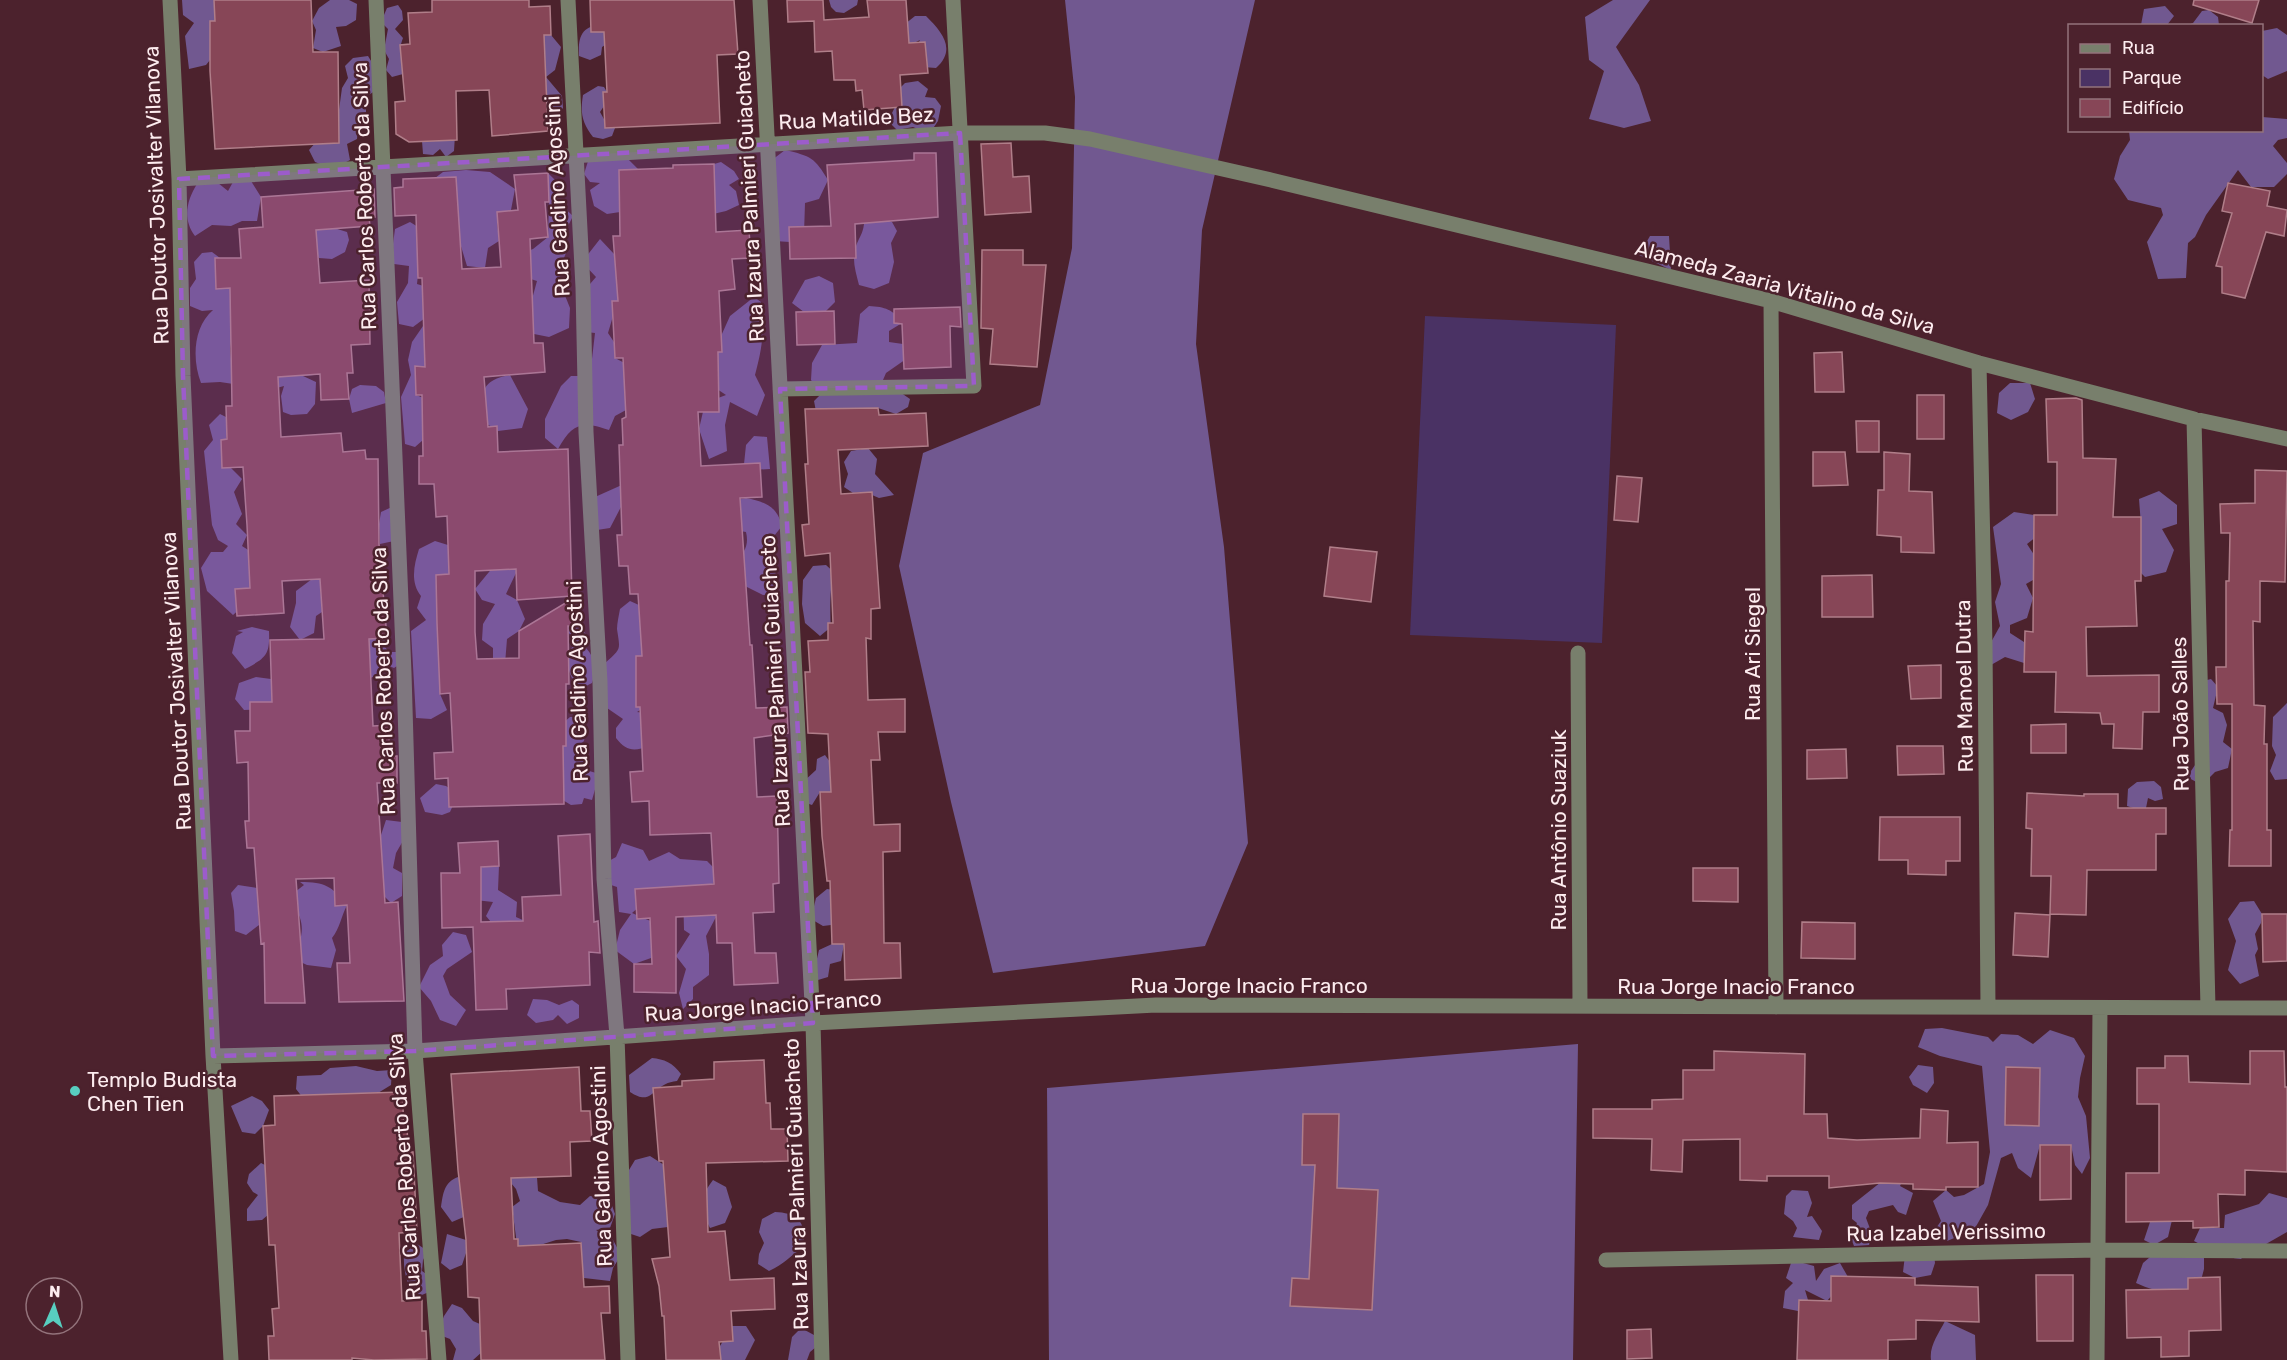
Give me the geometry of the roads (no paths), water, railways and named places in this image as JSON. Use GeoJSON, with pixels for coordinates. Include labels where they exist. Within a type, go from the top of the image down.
{"type":"FeatureCollection","features":[{"type":"Feature","properties":{"kind":"street","name":"Rua Doutor Josivalter Vilanova"},"geometry":{"type":"LineString","coordinates":[[170,0],[179,179],[183,376],[213,1056],[231,1360]]}},
{"type":"Feature","properties":{"kind":"street","name":"Rua Carlos Roberto da Silva"},"geometry":{"type":"LineString","coordinates":[[376,0],[405,684],[416,1051],[439,1360]]}},
{"type":"Feature","properties":{"kind":"street","name":"Rua Galdino Agostini"},"geometry":{"type":"LineString","coordinates":[[568,0],[583,287],[586,432],[600,682],[604,879],[617,1036],[628,1360]]}},
{"type":"Feature","properties":{"kind":"street","name":"Rua Izaura Palmieri Guiacheto"},"geometry":{"type":"LineString","coordinates":[[760,0],[813,1023],[822,1360]]}},
{"type":"Feature","properties":{"kind":"street"},"geometry":{"type":"LineString","coordinates":[[780,389],[974,386],[953,0]]}},
{"type":"Feature","properties":{"kind":"street","name":"Rua Matilde Bez"},"geometry":{"type":"LineString","coordinates":[[179,179],[960,133],[1045,133],[1090,139],[1271,180]]}},
{"type":"Feature","properties":{"kind":"street","name":"Alameda Zaaria Vitalino da Silva"},"geometry":{"type":"LineString","coordinates":[[1271,180],[1771,301],[1979,363],[2194,419],[2287,439]]}},
{"type":"Feature","properties":{"kind":"street","name":"Rua Ari Siegel"},"geometry":{"type":"LineString","coordinates":[[1771,301],[1776,1007]]}},
{"type":"Feature","properties":{"kind":"street","name":"Rua Manoel Dutra"},"geometry":{"type":"LineString","coordinates":[[1979,363],[1985,633],[1988,1007]]}},
{"type":"Feature","properties":{"kind":"street","name":"Rua João Salles"},"geometry":{"type":"LineString","coordinates":[[2194,419],[2208,1008]]}},
{"type":"Feature","properties":{"kind":"street","name":"Rua Antônio Suaziuk"},"geometry":{"type":"LineString","coordinates":[[1578,653],[1580,1006]]}},
{"type":"Feature","properties":{"kind":"street","name":"Rua Jorge Inacio Franco"},"geometry":{"type":"LineString","coordinates":[[213,1056],[416,1051],[813,1023],[1156,1005],[2287,1008]]}},
{"type":"Feature","properties":{"kind":"street"},"geometry":{"type":"LineString","coordinates":[[2097,1360],[2100,1008]]}},
{"type":"Feature","properties":{"kind":"street","name":"Rua Izabel Verissimo"},"geometry":{"type":"LineString","coordinates":[[1606,1260],[2098,1250],[2287,1251]]}},
{"type":"Feature","properties":{"kind":"place","name":"Templo Budista Chen Tien"},"geometry":{"type":"Point","coordinates":[75,1091]}}]}
